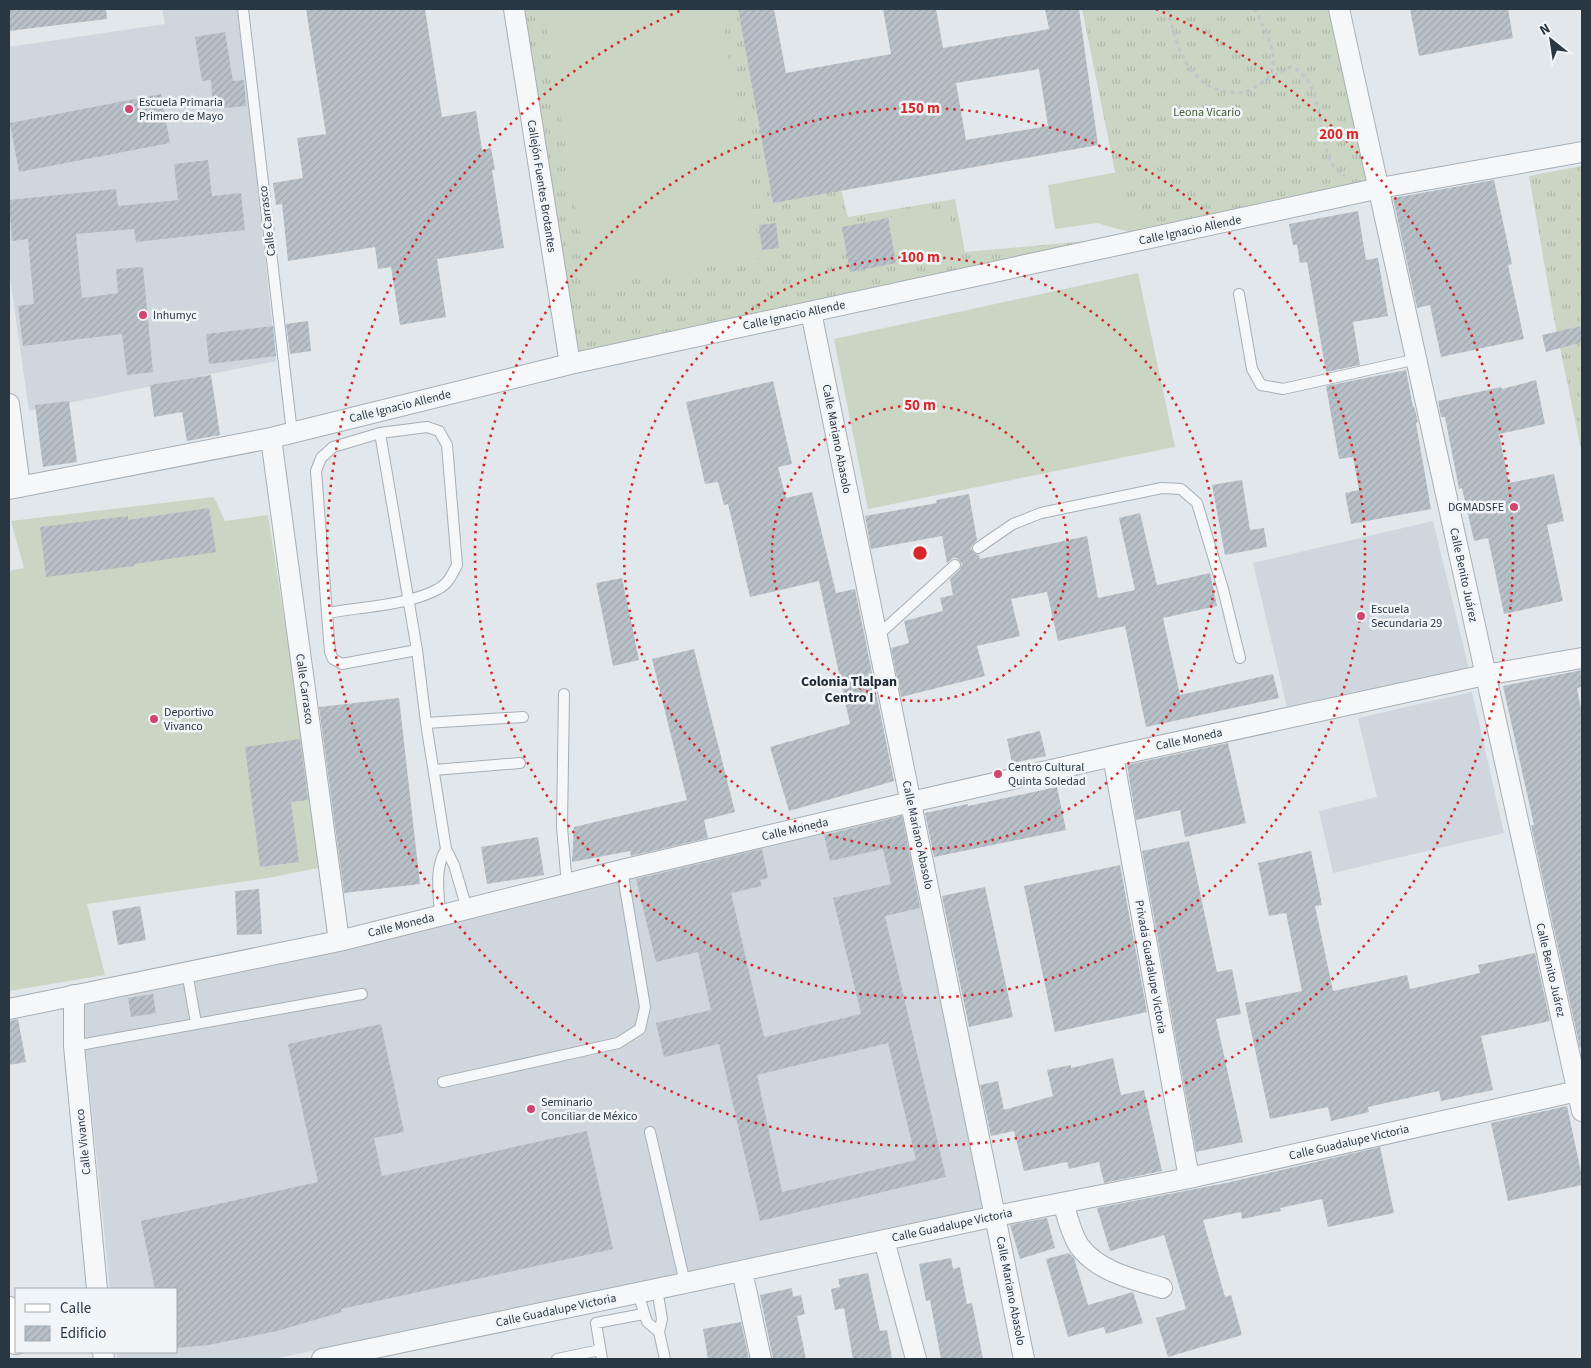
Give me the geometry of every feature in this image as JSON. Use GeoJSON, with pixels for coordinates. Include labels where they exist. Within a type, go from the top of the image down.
{"type":"FeatureCollection","features":[{"type":"Feature","properties":{"kind":"main road"},"geometry":{"type":"LineString","coordinates":[[9,1311],[15,1336]]}},
{"type":"Feature","properties":{"kind":"street","name":"Callejón Fuentes Brotantes"},"geometry":{"type":"LineString","coordinates":[[514,9],[570,364]]}},
{"type":"Feature","properties":{"kind":"street","name":"Calle Benito Juárez"},"geometry":{"type":"LineString","coordinates":[[1340,9],[1370,191],[1417,358],[1485,675],[1580,1090],[1582,1111]]}},
{"type":"Feature","properties":{"kind":"street","name":"Calle Ignacio Allende"},"geometry":{"type":"LineString","coordinates":[[14,488],[292,434],[570,364],[1370,191],[1582,152]]}},
{"type":"Feature","properties":{"kind":"street","name":"Calle Mariano Abasolo"},"geometry":{"type":"LineString","coordinates":[[811,312],[1024,1359]]}},
{"type":"Feature","properties":{"kind":"street"},"geometry":{"type":"LineString","coordinates":[[9,404],[14,488]]}},
{"type":"Feature","properties":{"kind":"street","name":"Calle Carrasco"},"geometry":{"type":"LineString","coordinates":[[272,438],[339,941]]}},
{"type":"Feature","properties":{"kind":"street","name":"Calle Moneda"},"geometry":{"type":"LineString","coordinates":[[9,1009],[339,941],[622,870],[1112,756],[1485,675],[1582,658]]}},
{"type":"Feature","properties":{"kind":"street","name":"Privada Guadalupe Victoria"},"geometry":{"type":"LineString","coordinates":[[1112,756],[1189,1178]]}},
{"type":"Feature","properties":{"kind":"street","name":"Calle Vivanco"},"geometry":{"type":"LineString","coordinates":[[74,995],[74,1046],[97,1288]]}},
{"type":"Feature","properties":{"kind":"street","name":"Calle Guadalupe Victoria"},"geometry":{"type":"LineString","coordinates":[[322,1359],[996,1216],[1189,1178],[1580,1090]]}},
{"type":"Feature","properties":{"kind":"street"},"geometry":{"type":"LineString","coordinates":[[1063,1203],[1079,1246],[1096,1263],[1128,1278],[1162,1288]]}},
{"type":"Feature","properties":{"kind":"street"},"geometry":{"type":"LineString","coordinates":[[884,1240],[916,1359]]}},
{"type":"Feature","properties":{"kind":"street"},"geometry":{"type":"LineString","coordinates":[[742,1271],[761,1359]]}},
{"type":"Feature","properties":{"kind":"lane","name":"Calle Carrasco"},"geometry":{"type":"LineString","coordinates":[[243,9],[292,434]]}},
{"type":"Feature","properties":{"kind":"lane"},"geometry":{"type":"LineString","coordinates":[[1239,294],[1252,370],[1261,385],[1283,389],[1417,358]]}},
{"type":"Feature","properties":{"kind":"lane"},"geometry":{"type":"LineString","coordinates":[[327,613],[408,600],[439,589],[451,578],[457,565],[447,445],[439,431],[426,427],[380,433],[333,447],[321,458],[316,471],[330,652],[334,660],[342,664],[417,650]]}},
{"type":"Feature","properties":{"kind":"lane"},"geometry":{"type":"LineString","coordinates":[[380,433],[417,650],[426,723],[446,849],[456,872],[466,909]]}},
{"type":"Feature","properties":{"kind":"lane"},"geometry":{"type":"LineString","coordinates":[[978,548],[1013,524],[1041,513],[1162,488],[1181,489],[1197,503],[1223,589],[1240,658]]}},
{"type":"Feature","properties":{"kind":"lane"},"geometry":{"type":"LineString","coordinates":[[877,636],[955,564]]}},
{"type":"Feature","properties":{"kind":"lane"},"geometry":{"type":"LineString","coordinates":[[564,694],[562,827],[567,885]]}},
{"type":"Feature","properties":{"kind":"lane"},"geometry":{"type":"LineString","coordinates":[[426,723],[524,717]]}},
{"type":"Feature","properties":{"kind":"lane"},"geometry":{"type":"LineString","coordinates":[[434,770],[520,763]]}},
{"type":"Feature","properties":{"kind":"lane"},"geometry":{"type":"LineString","coordinates":[[440,915],[438,868],[446,849]]}},
{"type":"Feature","properties":{"kind":"lane"},"geometry":{"type":"LineString","coordinates":[[443,1082],[618,1043],[640,1030],[645,1007],[622,870]]}},
{"type":"Feature","properties":{"kind":"lane"},"geometry":{"type":"LineString","coordinates":[[187,972],[196,1023]]}},
{"type":"Feature","properties":{"kind":"lane"},"geometry":{"type":"LineString","coordinates":[[74,1046],[362,994]]}},
{"type":"Feature","properties":{"kind":"lane"},"geometry":{"type":"LineString","coordinates":[[650,1132],[685,1283]]}},
{"type":"Feature","properties":{"kind":"lane"},"geometry":{"type":"LineString","coordinates":[[647,1291],[643,1314],[649,1325],[659,1332]]}},
{"type":"Feature","properties":{"kind":"lane"},"geometry":{"type":"LineString","coordinates":[[647,1291],[662,1319],[659,1332],[665,1359]]}},
{"type":"Feature","properties":{"kind":"lane"},"geometry":{"type":"LineString","coordinates":[[556,1359],[601,1355],[596,1324],[643,1314]]}},
{"type":"Feature","properties":{"kind":"path"},"geometry":{"type":"LineString","coordinates":[[1168,9],[1179,51],[1198,79],[1217,91],[1244,94],[1290,67],[1297,69],[1305,76],[1314,94],[1331,164],[1343,175],[1370,191]]}},
{"type":"Feature","properties":{"kind":"path"},"geometry":{"type":"LineString","coordinates":[[1255,9],[1271,43],[1273,67],[1267,80]]}},
{"type":"Feature","properties":{"kind":"shaded area"},"geometry":{"type":"Polygon","coordinates":[[[162,9],[239,9],[276,361],[29,411],[9,270],[9,47],[165,24],[162,9]]]}},
{"type":"Feature","properties":{"kind":"shaded area","name":"Escuela Secundaria 29"},"geometry":{"type":"Polygon","coordinates":[[[1433,521],[1469,669],[1287,707],[1253,563],[1433,521]]]}},
{"type":"Feature","properties":{"kind":"shaded area"},"geometry":{"type":"Polygon","coordinates":[[[1472,692],[1504,833],[1333,873],[1319,811],[1377,797],[1358,718],[1472,692]]]}},
{"type":"Feature","properties":{"kind":"shaded area","name":"Seminario Conciliar de México"},"geometry":{"type":"Polygon","coordinates":[[[910,814],[990,1213],[273,1359],[117,1359],[116,1353],[178,1353],[178,1288],[110,1288],[81,1005],[910,814]]]}},
{"type":"Feature","properties":{"kind":"green space"},"geometry":{"type":"Polygon","coordinates":[[[524,9],[738,9],[773,203],[841,190],[848,217],[955,199],[965,252],[1143,236],[968,267],[574,352],[524,9]]]}},
{"type":"Feature","properties":{"kind":"green space"},"geometry":{"type":"Polygon","coordinates":[[[543,9],[720,9],[761,258],[589,287],[543,9]]]}},
{"type":"Feature","properties":{"kind":"green space","name":"Leona Vicario"},"geometry":{"type":"Polygon","coordinates":[[[1082,9],[1333,9],[1371,183],[1127,231],[1082,9]]]}},
{"type":"Feature","properties":{"kind":"green space"},"geometry":{"type":"Polygon","coordinates":[[[1582,166],[1582,454],[1554,319],[1529,176],[1582,166]]]}},
{"type":"Feature","properties":{"kind":"green space"},"geometry":{"type":"Polygon","coordinates":[[[1118,172],[1143,236],[1097,223],[1055,229],[1048,185],[1118,172]]]}},
{"type":"Feature","properties":{"kind":"green space"},"geometry":{"type":"Polygon","coordinates":[[[948,208],[957,251],[896,261],[888,218],[948,208]]]}},
{"type":"Feature","properties":{"kind":"green space"},"geometry":{"type":"Polygon","coordinates":[[[1138,273],[1175,447],[868,509],[834,339],[1138,273]]]}},
{"type":"Feature","properties":{"kind":"green space","name":"Deportivo Vivanco"},"geometry":{"type":"Polygon","coordinates":[[[214,497],[225,521],[268,515],[323,867],[268,878],[87,904],[105,975],[9,991],[9,571],[24,568],[11,521],[214,497]]]}},
{"type":"Feature","properties":{"kind":"building"},"geometry":{"type":"Polygon","coordinates":[[[9,9],[106,9],[107,19],[9,31],[9,9]]]}},
{"type":"Feature","properties":{"kind":"building"},"geometry":{"type":"Polygon","coordinates":[[[306,9],[425,9],[442,117],[476,111],[482,150],[491,148],[495,170],[492,170],[504,248],[437,259],[446,317],[400,325],[391,267],[378,269],[375,247],[288,261],[282,204],[276,205],[273,183],[303,178],[297,138],[326,134],[306,9]]]}},
{"type":"Feature","properties":{"kind":"building"},"geometry":{"type":"Polygon","coordinates":[[[738,9],[774,9],[786,73],[891,54],[883,9],[936,9],[943,48],[1049,29],[1045,9],[1079,9],[1098,145],[773,203],[738,9]],[[1039,69],[956,83],[966,140],[1048,126],[1039,69]]]}},
{"type":"Feature","properties":{"kind":"building"},"geometry":{"type":"Polygon","coordinates":[[[1410,9],[1508,9],[1513,38],[1419,56],[1410,9]]]}},
{"type":"Feature","properties":{"kind":"building"},"geometry":{"type":"Polygon","coordinates":[[[225,32],[233,81],[244,80],[246,106],[213,109],[211,80],[202,81],[195,37],[225,32]]]}},
{"type":"Feature","properties":{"kind":"building"},"geometry":{"type":"Polygon","coordinates":[[[161,94],[170,143],[19,172],[10,123],[161,94]]]}},
{"type":"Feature","properties":{"kind":"building"},"geometry":{"type":"Polygon","coordinates":[[[208,160],[212,196],[241,193],[245,230],[136,242],[134,229],[76,234],[82,298],[118,293],[116,269],[143,267],[153,372],[127,375],[122,334],[23,346],[18,306],[34,304],[28,239],[12,241],[9,200],[116,189],[118,206],[178,200],[174,164],[208,160]]]}},
{"type":"Feature","properties":{"kind":"building"},"geometry":{"type":"Polygon","coordinates":[[[1494,180],[1512,264],[1508,265],[1524,339],[1441,357],[1430,305],[1417,308],[1393,198],[1494,180]]]}},
{"type":"Feature","properties":{"kind":"building"},"geometry":{"type":"Polygon","coordinates":[[[1358,211],[1366,260],[1378,258],[1388,316],[1353,322],[1360,365],[1326,372],[1307,262],[1300,263],[1297,245],[1293,245],[1289,224],[1358,211]]]}},
{"type":"Feature","properties":{"kind":"building"},"geometry":{"type":"Polygon","coordinates":[[[888,218],[896,263],[850,272],[842,227],[888,218]]]}},
{"type":"Feature","properties":{"kind":"building"},"geometry":{"type":"Polygon","coordinates":[[[776,223],[779,248],[762,250],[759,225],[776,223]]]}},
{"type":"Feature","properties":{"kind":"building"},"geometry":{"type":"Polygon","coordinates":[[[308,321],[311,351],[290,354],[286,324],[308,321]]]}},
{"type":"Feature","properties":{"kind":"building"},"geometry":{"type":"Polygon","coordinates":[[[273,326],[276,356],[209,364],[206,334],[273,326]]]}},
{"type":"Feature","properties":{"kind":"building"},"geometry":{"type":"Polygon","coordinates":[[[1582,326],[1582,342],[1546,352],[1542,335],[1582,326]]]}},
{"type":"Feature","properties":{"kind":"building"},"geometry":{"type":"Polygon","coordinates":[[[1406,370],[1418,422],[1416,423],[1431,509],[1351,524],[1345,493],[1359,490],[1353,457],[1339,459],[1326,386],[1406,370]]]}},
{"type":"Feature","properties":{"kind":"building"},"geometry":{"type":"Polygon","coordinates":[[[211,375],[220,435],[187,441],[182,412],[154,417],[150,385],[211,375]]]}},
{"type":"Feature","properties":{"kind":"building"},"geometry":{"type":"Polygon","coordinates":[[[1536,380],[1545,424],[1499,434],[1509,483],[1554,474],[1564,521],[1547,525],[1563,601],[1504,614],[1488,538],[1474,541],[1462,488],[1459,489],[1445,417],[1441,417],[1438,401],[1501,387],[1502,389],[1536,380]]]}},
{"type":"Feature","properties":{"kind":"building"},"geometry":{"type":"Polygon","coordinates":[[[773,381],[792,464],[778,467],[786,498],[812,492],[836,593],[855,589],[894,781],[789,811],[770,747],[850,724],[819,581],[750,597],[728,504],[724,505],[718,482],[705,484],[686,402],[773,381]]]}},
{"type":"Feature","properties":{"kind":"building"},"geometry":{"type":"Polygon","coordinates":[[[69,401],[77,462],[43,467],[35,405],[69,401]]]}},
{"type":"Feature","properties":{"kind":"building"},"geometry":{"type":"Polygon","coordinates":[[[1242,480],[1250,530],[1264,528],[1267,547],[1225,555],[1212,485],[1242,480]]]}},
{"type":"Feature","properties":{"kind":"building"},"geometry":{"type":"Polygon","coordinates":[[[969,494],[977,540],[971,549],[975,554],[979,555],[980,559],[1087,536],[1098,598],[1135,590],[1119,518],[1140,513],[1157,585],[1210,573],[1217,606],[1163,618],[1180,695],[1273,674],[1279,698],[1146,727],[1125,626],[1058,641],[1047,592],[1011,599],[1020,636],[977,646],[985,676],[901,697],[891,648],[909,643],[904,621],[943,611],[940,598],[953,595],[950,579],[960,570],[962,564],[957,558],[953,558],[947,563],[942,536],[871,549],[865,516],[937,503],[936,500],[969,494]]]}},
{"type":"Feature","properties":{"kind":"building"},"geometry":{"type":"Polygon","coordinates":[[[209,508],[216,552],[134,564],[134,566],[46,577],[40,527],[128,516],[128,520],[209,508]]]}},
{"type":"Feature","properties":{"kind":"building"},"geometry":{"type":"Polygon","coordinates":[[[622,578],[639,660],[613,666],[596,583],[622,578]]]}},
{"type":"Feature","properties":{"kind":"building"},"geometry":{"type":"Polygon","coordinates":[[[694,649],[735,812],[704,820],[708,838],[631,856],[630,851],[572,862],[574,827],[687,800],[652,659],[694,649]]]}},
{"type":"Feature","properties":{"kind":"building"},"geometry":{"type":"Polygon","coordinates":[[[1582,670],[1582,687],[1577,688],[1582,714],[1582,1048],[1580,1048],[1531,825],[1534,825],[1503,686],[1582,670]]]}},
{"type":"Feature","properties":{"kind":"building"},"geometry":{"type":"Polygon","coordinates":[[[399,698],[420,884],[344,893],[319,707],[399,698]]]}},
{"type":"Feature","properties":{"kind":"building"},"geometry":{"type":"Polygon","coordinates":[[[1040,731],[1046,756],[1012,763],[1007,739],[1040,731]]]}},
{"type":"Feature","properties":{"kind":"building"},"geometry":{"type":"Polygon","coordinates":[[[300,739],[308,800],[291,802],[299,862],[260,867],[245,747],[300,739]]]}},
{"type":"Feature","properties":{"kind":"building"},"geometry":{"type":"Polygon","coordinates":[[[1228,743],[1246,823],[1185,837],[1180,810],[1136,820],[1127,765],[1228,743]]]}},
{"type":"Feature","properties":{"kind":"building"},"geometry":{"type":"Polygon","coordinates":[[[1057,787],[1066,830],[934,857],[925,813],[1057,787]]]}},
{"type":"Feature","properties":{"kind":"building"},"geometry":{"type":"Polygon","coordinates":[[[902,816],[920,908],[885,916],[946,1177],[760,1221],[719,1044],[664,1057],[656,1023],[711,1010],[698,952],[656,962],[636,879],[762,849],[768,878],[760,880],[762,886],[731,893],[764,1037],[861,1014],[833,898],[891,884],[883,849],[830,861],[824,835],[902,816]],[[888,1043],[757,1075],[782,1192],[916,1160],[888,1043]]]}},
{"type":"Feature","properties":{"kind":"building"},"geometry":{"type":"Polygon","coordinates":[[[538,837],[544,875],[487,884],[481,847],[538,837]]]}},
{"type":"Feature","properties":{"kind":"building"},"geometry":{"type":"Polygon","coordinates":[[[1189,841],[1217,972],[1232,969],[1241,1014],[1216,1019],[1243,1142],[1196,1152],[1142,851],[1189,841]]]}},
{"type":"Feature","properties":{"kind":"building"},"geometry":{"type":"Polygon","coordinates":[[[1311,851],[1322,905],[1315,906],[1333,991],[1407,975],[1410,989],[1480,973],[1478,965],[1535,953],[1550,1021],[1481,1036],[1493,1090],[1441,1101],[1439,1091],[1368,1107],[1369,1112],[1331,1121],[1328,1107],[1270,1119],[1245,1003],[1302,991],[1286,913],[1269,916],[1258,863],[1311,851]]]}},
{"type":"Feature","properties":{"kind":"building"},"geometry":{"type":"Polygon","coordinates":[[[1120,865],[1147,1012],[1055,1032],[1024,886],[1120,865]]]}},
{"type":"Feature","properties":{"kind":"building"},"geometry":{"type":"Polygon","coordinates":[[[985,887],[1013,1017],[969,1027],[942,896],[985,887]]]}},
{"type":"Feature","properties":{"kind":"building"},"geometry":{"type":"Polygon","coordinates":[[[259,889],[262,934],[237,935],[235,891],[259,889]]]}},
{"type":"Feature","properties":{"kind":"building"},"geometry":{"type":"Polygon","coordinates":[[[140,906],[146,940],[118,945],[112,911],[140,906]]]}},
{"type":"Feature","properties":{"kind":"building"},"geometry":{"type":"Polygon","coordinates":[[[153,994],[156,1013],[131,1017],[128,998],[153,994]]]}},
{"type":"Feature","properties":{"kind":"building"},"geometry":{"type":"Polygon","coordinates":[[[18,1019],[26,1062],[9,1065],[9,1021],[18,1019]]]}},
{"type":"Feature","properties":{"kind":"building"},"geometry":{"type":"Polygon","coordinates":[[[381,1024],[404,1132],[374,1138],[382,1176],[587,1131],[613,1249],[341,1309],[342,1312],[277,1331],[209,1345],[178,1348],[178,1288],[155,1288],[141,1221],[318,1182],[288,1044],[381,1024]]]}},
{"type":"Feature","properties":{"kind":"building"},"geometry":{"type":"Polygon","coordinates":[[[1113,1058],[1121,1095],[1144,1090],[1162,1171],[1104,1183],[1099,1162],[1069,1169],[1067,1162],[1024,1171],[1014,1131],[991,1136],[980,1085],[998,1081],[1004,1110],[1053,1096],[1047,1070],[1071,1065],[1071,1068],[1113,1058]]]}},
{"type":"Feature","properties":{"kind":"building"},"geometry":{"type":"Polygon","coordinates":[[[1567,1106],[1582,1185],[1508,1201],[1491,1123],[1567,1106]]]}},
{"type":"Feature","properties":{"kind":"building"},"geometry":{"type":"Polygon","coordinates":[[[1380,1147],[1394,1213],[1328,1227],[1322,1199],[1280,1208],[1281,1211],[1242,1219],[1241,1212],[1203,1220],[1225,1297],[1231,1295],[1242,1335],[1168,1357],[1156,1318],[1186,1309],[1164,1235],[1110,1251],[1097,1208],[1226,1183],[1380,1147]]]}},
{"type":"Feature","properties":{"kind":"building"},"geometry":{"type":"Polygon","coordinates":[[[1047,1218],[1055,1248],[1020,1259],[1010,1225],[1047,1218]]]}},
{"type":"Feature","properties":{"kind":"building"},"geometry":{"type":"Polygon","coordinates":[[[1069,1253],[1074,1258],[1088,1305],[1133,1292],[1143,1323],[1106,1334],[1104,1327],[1068,1337],[1046,1259],[1069,1253]]]}},
{"type":"Feature","properties":{"kind":"building"},"geometry":{"type":"Polygon","coordinates":[[[951,1258],[953,1269],[960,1267],[967,1304],[972,1303],[983,1359],[941,1359],[930,1300],[926,1301],[919,1264],[951,1258]]]}},
{"type":"Feature","properties":{"kind":"building"},"geometry":{"type":"Polygon","coordinates":[[[868,1273],[880,1331],[887,1330],[892,1359],[853,1359],[844,1308],[835,1310],[831,1289],[840,1287],[838,1279],[868,1273]]]}},
{"type":"Feature","properties":{"kind":"building"},"geometry":{"type":"Polygon","coordinates":[[[792,1288],[793,1297],[801,1295],[805,1314],[797,1316],[806,1359],[773,1359],[760,1295],[792,1288]]]}},
{"type":"Feature","properties":{"kind":"building"},"geometry":{"type":"Polygon","coordinates":[[[741,1322],[749,1359],[708,1359],[703,1329],[741,1322]]]}},
{"type":"Feature","properties":{"kind":"place","name":"Escuela Primaria Primero de Mayo"},"geometry":{"type":"Point","coordinates":[129,109]}},
{"type":"Feature","properties":{"kind":"place","name":"Inhumyc"},"geometry":{"type":"Point","coordinates":[143,315]}},
{"type":"Feature","properties":{"kind":"place","name":"DGMADSFE"},"geometry":{"type":"Point","coordinates":[1514,507]}},
{"type":"Feature","properties":{"kind":"place","name":"Escuela Secundaria 29"},"geometry":{"type":"Point","coordinates":[1361,616]}},
{"type":"Feature","properties":{"kind":"place","name":"Deportivo Vivanco"},"geometry":{"type":"Point","coordinates":[154,719]}},
{"type":"Feature","properties":{"kind":"place","name":"Centro Cultural Quinta Soledad"},"geometry":{"type":"Point","coordinates":[998,774]}},
{"type":"Feature","properties":{"kind":"place","name":"Seminario Conciliar de México"},"geometry":{"type":"Point","coordinates":[531,1109]}},
{"type":"Feature","properties":{"kind":"district","name":"Colonia Tlalpan Centro I"},"geometry":{"type":"Point","coordinates":[849,690]}}]}
